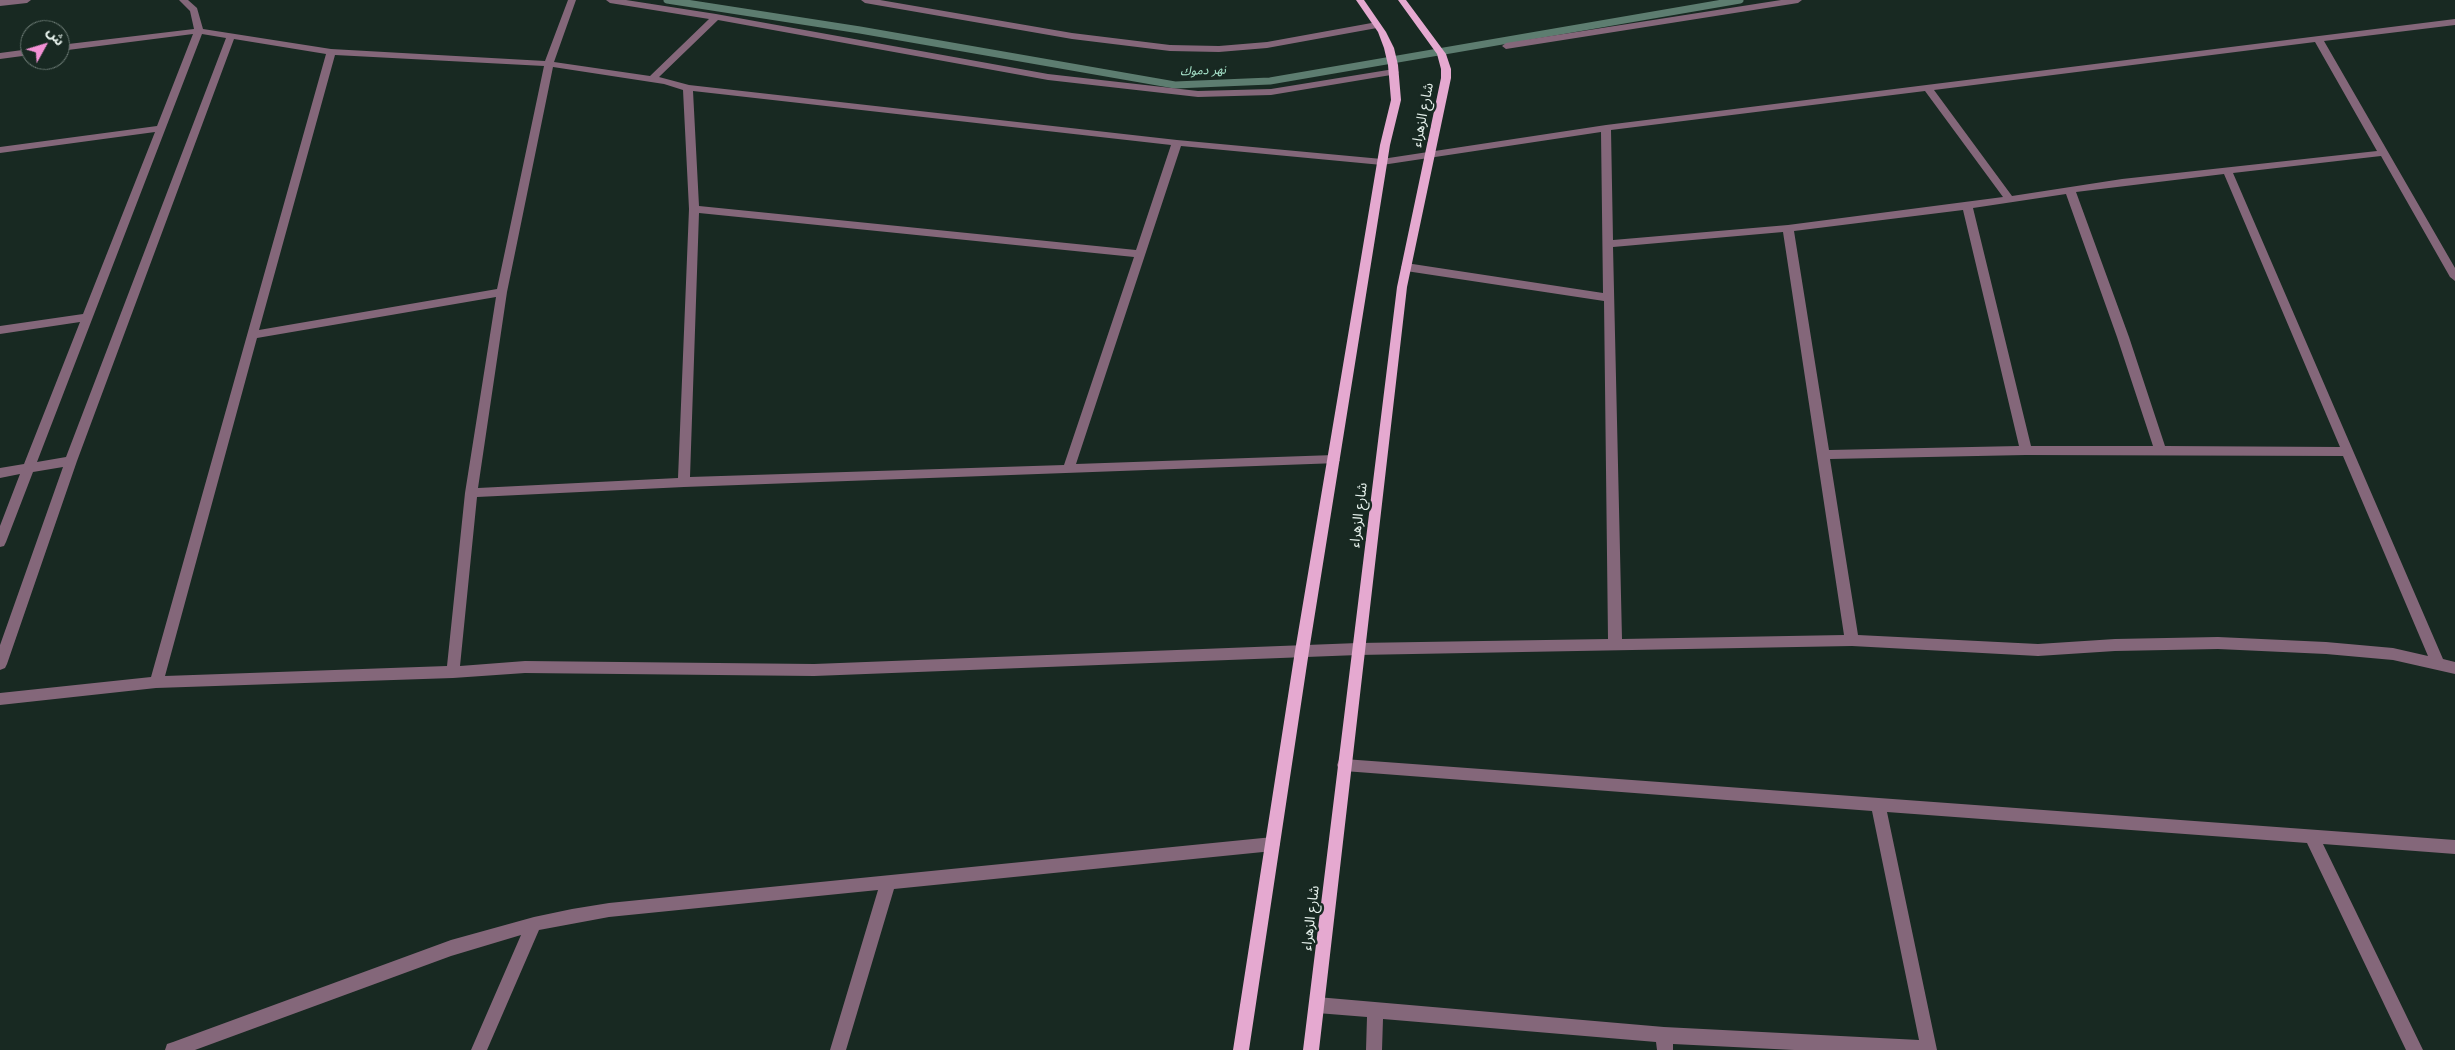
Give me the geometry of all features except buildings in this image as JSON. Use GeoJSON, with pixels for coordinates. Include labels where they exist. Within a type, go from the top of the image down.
{"type":"FeatureCollection","features":[{"type":"Feature","properties":{"kind":"main road"},"geometry":{"type":"LineString","coordinates":[[1241,1050],[1302,651],[1382,162],[1396,100],[1394,68],[1379,29],[1360,0]]}},
{"type":"Feature","properties":{"kind":"main road","name":"شارع الزهراء"},"geometry":{"type":"LineString","coordinates":[[1311,1050],[1402,287],[1446,78],[1443,60],[1402,0]]}},
{"type":"Feature","properties":{"kind":"street"},"geometry":{"type":"LineString","coordinates":[[0,3],[27,0]]}},
{"type":"Feature","properties":{"kind":"street"},"geometry":{"type":"LineString","coordinates":[[0,542],[200,31],[194,10],[183,0]]}},
{"type":"Feature","properties":{"kind":"street"},"geometry":{"type":"LineString","coordinates":[[453,672],[471,493],[502,292],[549,64],[572,0]]}},
{"type":"Feature","properties":{"kind":"street"},"geometry":{"type":"LineString","coordinates":[[610,0],[716,17],[1048,77],[1198,94],[1271,92],[1394,68]]}},
{"type":"Feature","properties":{"kind":"street"},"geometry":{"type":"LineString","coordinates":[[864,0],[1072,36],[1170,48],[1219,49],[1267,45],[1379,29]]}},
{"type":"Feature","properties":{"kind":"street"},"geometry":{"type":"LineString","coordinates":[[1506,46],[1798,0]]}},
{"type":"Feature","properties":{"kind":"street"},"geometry":{"type":"LineString","coordinates":[[652,79],[716,17]]}},
{"type":"Feature","properties":{"kind":"street"},"geometry":{"type":"LineString","coordinates":[[70,47],[200,31],[331,52],[549,64],[652,79],[688,88],[1176,143],[1382,162],[1431,153],[1606,128],[2455,22]]}},
{"type":"Feature","properties":{"kind":"street"},"geometry":{"type":"LineString","coordinates":[[0,664],[71,461],[231,36]]}},
{"type":"Feature","properties":{"kind":"street"},"geometry":{"type":"LineString","coordinates":[[2318,40],[2455,277]]}},
{"type":"Feature","properties":{"kind":"street"},"geometry":{"type":"LineString","coordinates":[[156,682],[331,52]]}},
{"type":"Feature","properties":{"kind":"street"},"geometry":{"type":"LineString","coordinates":[[0,56],[20,53]]}},
{"type":"Feature","properties":{"kind":"street"},"geometry":{"type":"LineString","coordinates":[[1927,87],[2010,200]]}},
{"type":"Feature","properties":{"kind":"street"},"geometry":{"type":"LineString","coordinates":[[684,482],[694,209],[688,88]]}},
{"type":"Feature","properties":{"kind":"street"},"geometry":{"type":"LineString","coordinates":[[0,150],[162,128]]}},
{"type":"Feature","properties":{"kind":"street"},"geometry":{"type":"LineString","coordinates":[[1606,128],[1615,644]]}},
{"type":"Feature","properties":{"kind":"street"},"geometry":{"type":"LineString","coordinates":[[1069,468],[1176,143]]}},
{"type":"Feature","properties":{"kind":"street"},"geometry":{"type":"LineString","coordinates":[[1608,244],[1788,228],[1967,206],[2122,182],[2384,152]]}},
{"type":"Feature","properties":{"kind":"street"},"geometry":{"type":"LineString","coordinates":[[2227,170],[2438,664]]}},
{"type":"Feature","properties":{"kind":"street"},"geometry":{"type":"LineString","coordinates":[[2070,191],[2123,337],[2161,451]]}},
{"type":"Feature","properties":{"kind":"street"},"geometry":{"type":"LineString","coordinates":[[1967,206],[2026,450]]}},
{"type":"Feature","properties":{"kind":"street"},"geometry":{"type":"LineString","coordinates":[[694,209],[1139,254]]}},
{"type":"Feature","properties":{"kind":"street"},"geometry":{"type":"LineString","coordinates":[[1788,228],[1852,640]]}},
{"type":"Feature","properties":{"kind":"street"},"geometry":{"type":"LineString","coordinates":[[1406,268],[1609,298]]}},
{"type":"Feature","properties":{"kind":"street"},"geometry":{"type":"LineString","coordinates":[[252,335],[502,292]]}},
{"type":"Feature","properties":{"kind":"street"},"geometry":{"type":"LineString","coordinates":[[0,330],[88,317]]}},
{"type":"Feature","properties":{"kind":"street"},"geometry":{"type":"LineString","coordinates":[[1824,455],[2026,450],[2347,452]]}},
{"type":"Feature","properties":{"kind":"street"},"geometry":{"type":"LineString","coordinates":[[471,493],[684,482],[1334,460]]}},
{"type":"Feature","properties":{"kind":"street"},"geometry":{"type":"LineString","coordinates":[[0,473],[71,461]]}},
{"type":"Feature","properties":{"kind":"street"},"geometry":{"type":"LineString","coordinates":[[0,699],[156,682],[453,672],[524,667],[814,670],[1358,649],[1852,640],[2038,650],[2115,645],[2218,643],[2316,647],[2393,654],[2455,668]]}},
{"type":"Feature","properties":{"kind":"street"},"geometry":{"type":"LineString","coordinates":[[1344,765],[2455,847]]}},
{"type":"Feature","properties":{"kind":"street"},"geometry":{"type":"LineString","coordinates":[[1316,1005],[1665,1042],[1929,1049],[1878,804]]}},
{"type":"Feature","properties":{"kind":"street"},"geometry":{"type":"LineString","coordinates":[[2312,837],[2415,1050]]}},
{"type":"Feature","properties":{"kind":"street"},"geometry":{"type":"LineString","coordinates":[[173,1050],[450,948],[534,924],[609,910],[1273,844]]}},
{"type":"Feature","properties":{"kind":"street"},"geometry":{"type":"LineString","coordinates":[[838,1050],[888,882]]}},
{"type":"Feature","properties":{"kind":"street"},"geometry":{"type":"LineString","coordinates":[[480,1050],[534,924]]}},
{"type":"Feature","properties":{"kind":"street"},"geometry":{"type":"LineString","coordinates":[[1374,1050],[1375,1010]]}},
{"type":"Feature","properties":{"kind":"waterway","name":"نهر دموك"},"geometry":{"type":"LineString","coordinates":[[667,0],[860,30],[1175,85],[1270,81],[1740,0]]}}]}
